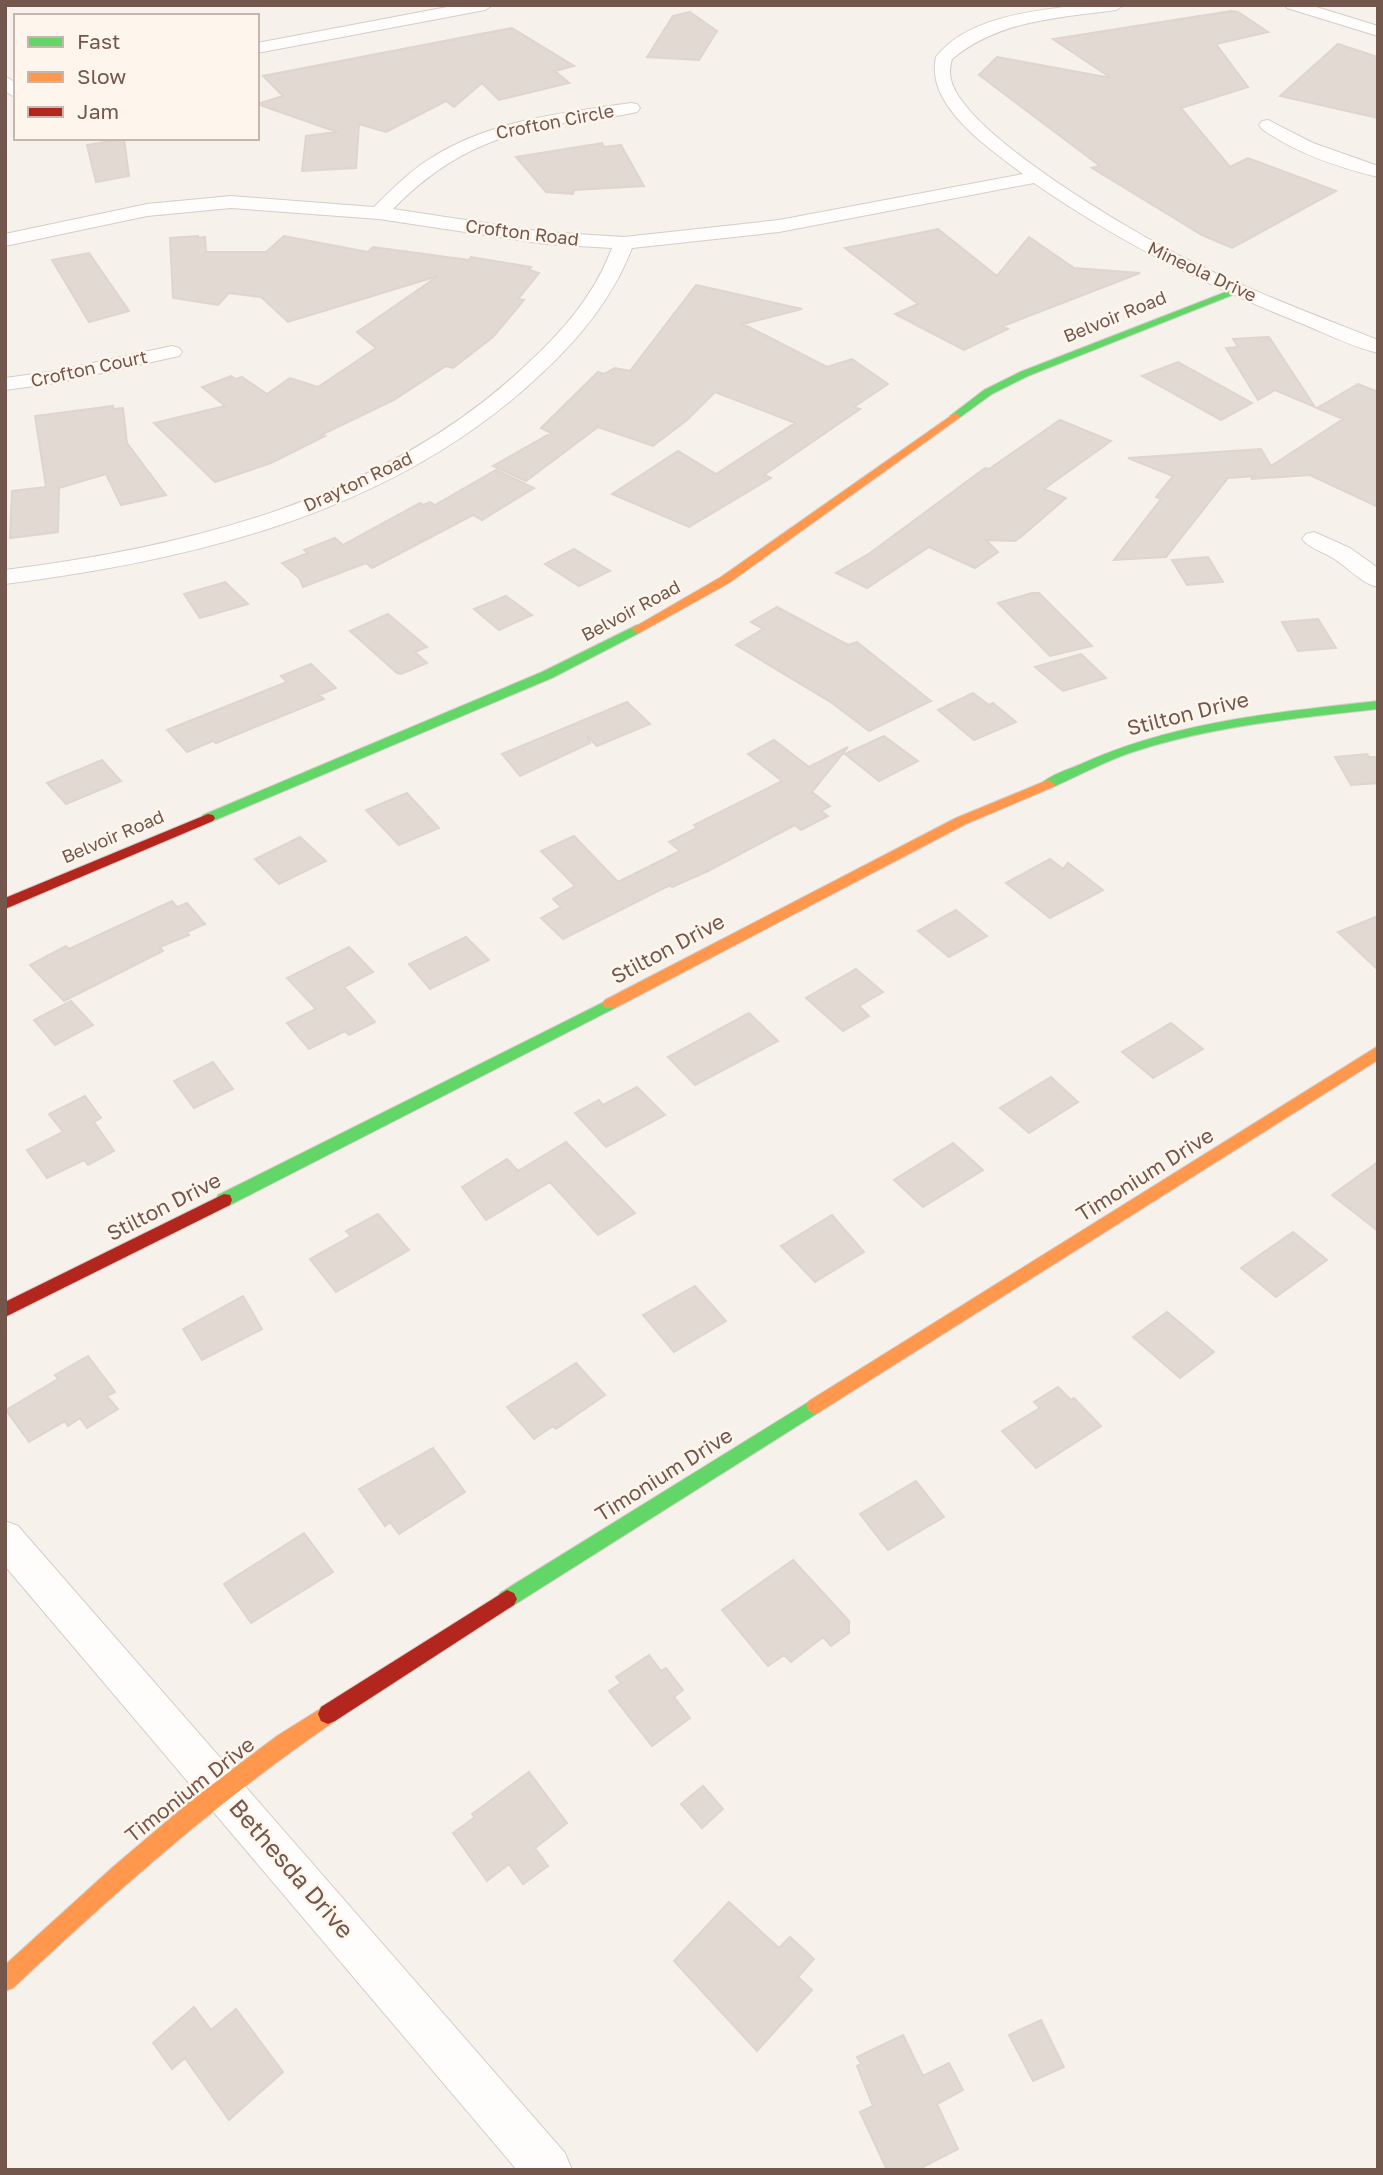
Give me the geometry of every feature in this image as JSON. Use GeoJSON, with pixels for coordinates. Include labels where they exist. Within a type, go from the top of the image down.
{"type":"FeatureCollection","features":[{"type":"Feature","properties":{"kind":"street"},"geometry":{"type":"LineString","coordinates":[[259,48],[485,5]]}},
{"type":"Feature","properties":{"kind":"street","name":"Mineola Drive"},"geometry":{"type":"LineString","coordinates":[[1116,5],[997,27],[961,43],[944,57],[941,70],[943,83],[950,97],[987,136],[1037,177],[1122,233],[1240,290],[1378,347]]}},
{"type":"Feature","properties":{"kind":"street"},"geometry":{"type":"LineString","coordinates":[[1293,5],[1378,31]]}},
{"type":"Feature","properties":{"kind":"street","name":"Crofton Circle"},"geometry":{"type":"LineString","coordinates":[[379,213],[436,160],[478,138],[535,122],[631,108]]}},
{"type":"Feature","properties":{"kind":"street"},"geometry":{"type":"LineString","coordinates":[[1268,125],[1280,134],[1315,150],[1378,172]]}},
{"type":"Feature","properties":{"kind":"street","name":"Crofton Road"},"geometry":{"type":"LineString","coordinates":[[5,240],[147,211],[231,202],[379,213],[545,239],[624,243],[779,226],[1037,177]]}},
{"type":"Feature","properties":{"kind":"street","name":"Drayton Road"},"geometry":{"type":"LineString","coordinates":[[5,577],[103,563],[228,534],[312,505],[428,449],[485,414],[531,377],[575,328],[616,266],[624,243]]}},
{"type":"Feature","properties":{"kind":"street","name":"Belvoir Road"},"geometry":{"type":"LineString","coordinates":[[5,904],[523,686],[607,647],[725,580],[988,392],[1024,374],[1240,290]]}},
{"type":"Feature","properties":{"kind":"street","name":"Crofton Court"},"geometry":{"type":"LineString","coordinates":[[5,384],[55,377],[172,352]]}},
{"type":"Feature","properties":{"kind":"street"},"geometry":{"type":"LineString","coordinates":[[1314,538],[1342,553],[1378,580]]}},
{"type":"Feature","properties":{"kind":"street","name":"Stilton Drive"},"geometry":{"type":"LineString","coordinates":[[5,1310],[543,1039],[973,815],[1129,749],[1189,732],[1251,719],[1378,705]]}},
{"type":"Feature","properties":{"kind":"street","name":"Timonium Drive"},"geometry":{"type":"LineString","coordinates":[[5,1980],[124,1869],[290,1738],[531,1583],[1378,1052]]}},
{"type":"Feature","properties":{"kind":"street","name":"Bethesda Drive"},"geometry":{"type":"LineString","coordinates":[[5,1538],[548,2170]]}},
{"type":"Feature","properties":{"kind":"building"},"geometry":{"type":"Polygon","coordinates":[[[690,12],[717,31],[699,60],[647,57],[673,16],[690,12]]]}},
{"type":"Feature","properties":{"kind":"building"},"geometry":{"type":"Polygon","coordinates":[[[1238,12],[1268,32],[1216,44],[1248,87],[1181,108],[1230,167],[1248,158],[1336,191],[1232,248],[1202,235],[1092,168],[1100,166],[979,75],[997,57],[1111,78],[1053,39],[1238,12]]]}},
{"type":"Feature","properties":{"kind":"building"},"geometry":{"type":"Polygon","coordinates":[[[512,28],[574,66],[555,71],[569,83],[499,100],[482,83],[454,107],[446,101],[386,132],[359,124],[356,168],[302,171],[306,136],[337,132],[259,105],[283,96],[263,76],[512,28]]]}},
{"type":"Feature","properties":{"kind":"building"},"geometry":{"type":"Polygon","coordinates":[[[1338,44],[1378,57],[1378,118],[1280,96],[1338,44]]]}},
{"type":"Feature","properties":{"kind":"building"},"geometry":{"type":"Polygon","coordinates":[[[124,140],[129,176],[96,182],[87,145],[124,140]]]}},
{"type":"Feature","properties":{"kind":"building"},"geometry":{"type":"Polygon","coordinates":[[[602,143],[604,147],[621,145],[644,186],[574,190],[573,194],[546,192],[516,157],[602,143]]]}},
{"type":"Feature","properties":{"kind":"building"},"geometry":{"type":"Polygon","coordinates":[[[938,229],[997,276],[1029,237],[1074,268],[1140,273],[1003,326],[1008,329],[964,350],[895,314],[918,304],[845,248],[938,229]]]}},
{"type":"Feature","properties":{"kind":"building"},"geometry":{"type":"Polygon","coordinates":[[[284,236],[368,252],[373,247],[469,260],[471,257],[531,267],[529,270],[539,273],[518,299],[524,300],[493,337],[453,368],[446,366],[394,400],[321,435],[325,436],[271,463],[215,482],[154,423],[225,406],[202,387],[231,376],[236,379],[242,377],[267,394],[290,378],[318,387],[376,348],[357,332],[438,276],[288,322],[261,297],[229,293],[218,305],[173,298],[170,238],[205,237],[206,252],[266,252],[284,236]]]}},
{"type":"Feature","properties":{"kind":"building"},"geometry":{"type":"Polygon","coordinates":[[[89,253],[129,311],[89,322],[52,260],[89,253]]]}},
{"type":"Feature","properties":{"kind":"building"},"geometry":{"type":"Polygon","coordinates":[[[696,285],[802,309],[743,324],[827,367],[852,359],[888,384],[854,407],[860,409],[764,475],[771,478],[689,527],[612,494],[678,451],[716,474],[795,423],[715,392],[687,420],[653,446],[598,427],[526,481],[493,466],[551,433],[541,428],[598,372],[604,374],[615,368],[630,371],[696,285]]]}},
{"type":"Feature","properties":{"kind":"building"},"geometry":{"type":"Polygon","coordinates":[[[1269,337],[1315,407],[1275,390],[1258,400],[1226,348],[1238,347],[1233,339],[1269,337]]]}},
{"type":"Feature","properties":{"kind":"building"},"geometry":{"type":"Polygon","coordinates":[[[1178,362],[1252,403],[1221,420],[1142,376],[1178,362]]]}},
{"type":"Feature","properties":{"kind":"building"},"geometry":{"type":"Polygon","coordinates":[[[1358,384],[1378,392],[1378,507],[1310,475],[1228,478],[1166,557],[1114,560],[1161,499],[1156,497],[1173,476],[1128,458],[1261,449],[1271,466],[1343,419],[1317,408],[1358,384]]]}},
{"type":"Feature","properties":{"kind":"building"},"geometry":{"type":"Polygon","coordinates":[[[113,406],[113,409],[123,408],[127,443],[166,495],[121,505],[106,474],[59,488],[58,532],[10,538],[12,491],[46,487],[35,416],[113,406]]]}},
{"type":"Feature","properties":{"kind":"building"},"geometry":{"type":"Polygon","coordinates":[[[1060,420],[1111,441],[1044,489],[1066,498],[1015,541],[986,540],[998,552],[975,568],[929,547],[867,588],[836,573],[870,553],[985,468],[989,469],[1060,420]]]}},
{"type":"Feature","properties":{"kind":"building"},"geometry":{"type":"Polygon","coordinates":[[[496,470],[534,488],[482,520],[473,515],[372,568],[366,563],[303,587],[299,578],[282,563],[308,553],[304,550],[335,538],[343,545],[420,503],[423,505],[430,502],[435,505],[496,470]]]}},
{"type":"Feature","properties":{"kind":"building"},"geometry":{"type":"Polygon","coordinates":[[[574,549],[610,571],[579,586],[545,564],[574,549]]]}},
{"type":"Feature","properties":{"kind":"building"},"geometry":{"type":"Polygon","coordinates":[[[1208,557],[1223,582],[1187,585],[1172,560],[1208,557]]]}},
{"type":"Feature","properties":{"kind":"building"},"geometry":{"type":"Polygon","coordinates":[[[225,582],[248,604],[200,618],[184,594],[225,582]]]}},
{"type":"Feature","properties":{"kind":"building"},"geometry":{"type":"Polygon","coordinates":[[[1039,593],[1092,646],[1050,656],[998,603],[1039,593]]]}},
{"type":"Feature","properties":{"kind":"building"},"geometry":{"type":"Polygon","coordinates":[[[506,596],[532,615],[499,630],[474,609],[506,596]]]}},
{"type":"Feature","properties":{"kind":"building"},"geometry":{"type":"Polygon","coordinates":[[[777,607],[848,645],[857,642],[931,701],[869,731],[832,703],[736,645],[763,629],[751,622],[777,607]]]}},
{"type":"Feature","properties":{"kind":"building"},"geometry":{"type":"Polygon","coordinates":[[[388,614],[427,647],[415,652],[427,663],[401,674],[397,673],[350,631],[388,614]]]}},
{"type":"Feature","properties":{"kind":"building"},"geometry":{"type":"Polygon","coordinates":[[[1318,619],[1336,648],[1298,651],[1282,622],[1318,619]]]}},
{"type":"Feature","properties":{"kind":"building"},"geometry":{"type":"Polygon","coordinates":[[[1081,654],[1106,678],[1063,691],[1035,667],[1081,654]]]}},
{"type":"Feature","properties":{"kind":"building"},"geometry":{"type":"Polygon","coordinates":[[[311,664],[336,688],[319,695],[324,699],[187,752],[167,730],[287,682],[281,676],[311,664]]]}},
{"type":"Feature","properties":{"kind":"building"},"geometry":{"type":"Polygon","coordinates":[[[973,693],[989,705],[993,703],[1016,722],[974,740],[938,710],[973,693]]]}},
{"type":"Feature","properties":{"kind":"building"},"geometry":{"type":"Polygon","coordinates":[[[627,702],[650,724],[597,746],[587,736],[590,743],[520,776],[502,754],[627,702]]]}},
{"type":"Feature","properties":{"kind":"building"},"geometry":{"type":"Polygon","coordinates":[[[884,736],[918,761],[879,781],[845,754],[884,736]]]}},
{"type":"Feature","properties":{"kind":"building"},"geometry":{"type":"Polygon","coordinates":[[[774,740],[809,767],[848,747],[812,792],[830,806],[821,811],[828,816],[801,830],[795,825],[708,871],[672,887],[670,885],[563,939],[541,918],[561,907],[553,899],[575,886],[541,851],[574,836],[618,882],[680,851],[669,842],[697,828],[694,825],[782,781],[748,754],[774,740]]]}},
{"type":"Feature","properties":{"kind":"building"},"geometry":{"type":"Polygon","coordinates":[[[1367,754],[1369,757],[1378,757],[1378,783],[1351,785],[1335,757],[1367,754]]]}},
{"type":"Feature","properties":{"kind":"building"},"geometry":{"type":"Polygon","coordinates":[[[102,760],[121,781],[66,804],[47,783],[102,760]]]}},
{"type":"Feature","properties":{"kind":"building"},"geometry":{"type":"Polygon","coordinates":[[[407,793],[439,828],[399,845],[366,810],[407,793]]]}},
{"type":"Feature","properties":{"kind":"building"},"geometry":{"type":"Polygon","coordinates":[[[300,837],[326,861],[279,884],[255,859],[300,837]]]}},
{"type":"Feature","properties":{"kind":"building"},"geometry":{"type":"Polygon","coordinates":[[[1050,859],[1063,869],[1068,863],[1103,890],[1050,918],[1006,883],[1050,859]]]}},
{"type":"Feature","properties":{"kind":"building"},"geometry":{"type":"Polygon","coordinates":[[[172,901],[177,907],[187,903],[205,924],[187,932],[189,935],[160,947],[163,951],[64,1001],[30,965],[66,946],[69,949],[172,901]]]}},
{"type":"Feature","properties":{"kind":"building"},"geometry":{"type":"Polygon","coordinates":[[[956,910],[987,936],[949,957],[918,931],[956,910]]]}},
{"type":"Feature","properties":{"kind":"building"},"geometry":{"type":"Polygon","coordinates":[[[1378,916],[1378,970],[1338,932],[1378,916]]]}},
{"type":"Feature","properties":{"kind":"building"},"geometry":{"type":"Polygon","coordinates":[[[466,937],[489,960],[430,989],[409,964],[466,937]]]}},
{"type":"Feature","properties":{"kind":"building"},"geometry":{"type":"Polygon","coordinates":[[[349,947],[373,972],[344,987],[375,1022],[349,1035],[345,1031],[309,1049],[287,1023],[316,1009],[287,978],[349,947]]]}},
{"type":"Feature","properties":{"kind":"building"},"geometry":{"type":"Polygon","coordinates":[[[856,969],[883,992],[859,1006],[869,1016],[843,1031],[806,998],[856,969]]]}},
{"type":"Feature","properties":{"kind":"building"},"geometry":{"type":"Polygon","coordinates":[[[71,1001],[93,1025],[55,1045],[34,1020],[71,1001]]]}},
{"type":"Feature","properties":{"kind":"building"},"geometry":{"type":"Polygon","coordinates":[[[749,1013],[778,1041],[695,1085],[668,1057],[749,1013]]]}},
{"type":"Feature","properties":{"kind":"building"},"geometry":{"type":"Polygon","coordinates":[[[1171,1023],[1203,1049],[1153,1078],[1122,1052],[1171,1023]]]}},
{"type":"Feature","properties":{"kind":"building"},"geometry":{"type":"Polygon","coordinates":[[[213,1062],[233,1089],[194,1108],[174,1081],[213,1062]]]}},
{"type":"Feature","properties":{"kind":"building"},"geometry":{"type":"Polygon","coordinates":[[[1051,1077],[1078,1102],[1029,1133],[1000,1108],[1051,1077]]]}},
{"type":"Feature","properties":{"kind":"building"},"geometry":{"type":"Polygon","coordinates":[[[637,1087],[665,1115],[606,1147],[575,1113],[599,1100],[603,1105],[637,1087]]]}},
{"type":"Feature","properties":{"kind":"building"},"geometry":{"type":"Polygon","coordinates":[[[85,1096],[101,1118],[94,1122],[114,1151],[88,1165],[84,1160],[47,1178],[27,1150],[63,1132],[49,1114],[85,1096]]]}},
{"type":"Feature","properties":{"kind":"building"},"geometry":{"type":"Polygon","coordinates":[[[566,1142],[635,1213],[598,1235],[550,1182],[486,1220],[462,1187],[507,1159],[518,1171],[566,1142]]]}},
{"type":"Feature","properties":{"kind":"building"},"geometry":{"type":"Polygon","coordinates":[[[953,1143],[983,1170],[923,1207],[894,1180],[953,1143]]]}},
{"type":"Feature","properties":{"kind":"building"},"geometry":{"type":"Polygon","coordinates":[[[1378,1162],[1378,1231],[1332,1195],[1378,1162]]]}},
{"type":"Feature","properties":{"kind":"building"},"geometry":{"type":"Polygon","coordinates":[[[378,1214],[409,1250],[336,1292],[310,1259],[351,1236],[346,1231],[378,1214]]]}},
{"type":"Feature","properties":{"kind":"building"},"geometry":{"type":"Polygon","coordinates":[[[832,1215],[864,1252],[815,1282],[781,1246],[832,1215]]]}},
{"type":"Feature","properties":{"kind":"building"},"geometry":{"type":"Polygon","coordinates":[[[1293,1232],[1327,1260],[1276,1297],[1241,1268],[1293,1232]]]}},
{"type":"Feature","properties":{"kind":"building"},"geometry":{"type":"Polygon","coordinates":[[[695,1286],[726,1321],[674,1352],[643,1315],[695,1286]]]}},
{"type":"Feature","properties":{"kind":"building"},"geometry":{"type":"Polygon","coordinates":[[[243,1296],[262,1329],[202,1360],[183,1329],[243,1296]]]}},
{"type":"Feature","properties":{"kind":"building"},"geometry":{"type":"Polygon","coordinates":[[[1167,1312],[1214,1352],[1180,1378],[1133,1337],[1167,1312]]]}},
{"type":"Feature","properties":{"kind":"building"},"geometry":{"type":"Polygon","coordinates":[[[88,1356],[115,1392],[107,1396],[118,1409],[87,1428],[80,1418],[68,1426],[65,1421],[29,1442],[6,1410],[58,1379],[55,1375],[88,1356]]]}},
{"type":"Feature","properties":{"kind":"building"},"geometry":{"type":"Polygon","coordinates":[[[576,1363],[605,1395],[556,1429],[553,1426],[534,1439],[507,1407],[576,1363]]]}},
{"type":"Feature","properties":{"kind":"building"},"geometry":{"type":"Polygon","coordinates":[[[1058,1387],[1071,1400],[1074,1398],[1101,1426],[1036,1468],[1002,1431],[1040,1408],[1034,1402],[1058,1387]]]}},
{"type":"Feature","properties":{"kind":"building"},"geometry":{"type":"Polygon","coordinates":[[[433,1448],[465,1492],[399,1534],[390,1522],[385,1526],[359,1489],[433,1448]]]}},
{"type":"Feature","properties":{"kind":"building"},"geometry":{"type":"Polygon","coordinates":[[[916,1481],[944,1517],[888,1550],[860,1514],[916,1481]]]}},
{"type":"Feature","properties":{"kind":"building"},"geometry":{"type":"Polygon","coordinates":[[[304,1533],[333,1572],[251,1623],[224,1584],[304,1533]]]}},
{"type":"Feature","properties":{"kind":"building"},"geometry":{"type":"Polygon","coordinates":[[[793,1560],[849,1621],[849,1633],[831,1646],[823,1637],[791,1662],[784,1655],[768,1666],[722,1610],[793,1560]]]}},
{"type":"Feature","properties":{"kind":"building"},"geometry":{"type":"Polygon","coordinates":[[[649,1655],[661,1671],[666,1668],[683,1690],[674,1697],[690,1718],[652,1746],[609,1691],[621,1683],[616,1677],[649,1655]]]}},
{"type":"Feature","properties":{"kind":"building"},"geometry":{"type":"Polygon","coordinates":[[[529,1772],[567,1823],[535,1848],[548,1866],[523,1884],[509,1864],[487,1881],[453,1833],[475,1817],[472,1814],[529,1772]]]}},
{"type":"Feature","properties":{"kind":"building"},"geometry":{"type":"Polygon","coordinates":[[[703,1786],[723,1809],[702,1828],[681,1804],[703,1786]]]}},
{"type":"Feature","properties":{"kind":"building"},"geometry":{"type":"Polygon","coordinates":[[[729,1902],[779,1948],[790,1937],[814,1959],[798,1977],[812,1990],[757,2051],[674,1961],[729,1902]]]}},
{"type":"Feature","properties":{"kind":"building"},"geometry":{"type":"Polygon","coordinates":[[[194,2007],[211,2030],[236,2009],[283,2072],[229,2120],[185,2058],[172,2069],[153,2043],[194,2007]]]}},
{"type":"Feature","properties":{"kind":"building"},"geometry":{"type":"Polygon","coordinates":[[[1041,2020],[1064,2067],[1033,2081],[1009,2035],[1041,2020]]]}},
{"type":"Feature","properties":{"kind":"building"},"geometry":{"type":"Polygon","coordinates":[[[903,2035],[923,2076],[949,2063],[963,2090],[937,2104],[958,2149],[917,2170],[887,2170],[860,2112],[873,2106],[857,2066],[861,2064],[857,2057],[903,2035]]]}},
{"type":"Feature","properties":{"kind":"traffic: fast"},"geometry":{"type":"LineString","coordinates":[[955,416],[988,392],[1024,374],[1240,290]]}},
{"type":"Feature","properties":{"kind":"traffic: fast"},"geometry":{"type":"LineString","coordinates":[[208,818],[547,675],[637,629]]}},
{"type":"Feature","properties":{"kind":"traffic: fast"},"geometry":{"type":"LineString","coordinates":[[1048,784],[1100,760],[1162,739],[1284,716],[1378,705]]}},
{"type":"Feature","properties":{"kind":"traffic: fast"},"geometry":{"type":"LineString","coordinates":[[224,1200],[610,1004]]}},
{"type":"Feature","properties":{"kind":"traffic: fast"},"geometry":{"type":"LineString","coordinates":[[507,1599],[815,1406]]}},
{"type":"Feature","properties":{"kind":"traffic: slow"},"geometry":{"type":"LineString","coordinates":[[637,629],[725,580],[955,416]]}},
{"type":"Feature","properties":{"kind":"traffic: slow"},"geometry":{"type":"LineString","coordinates":[[610,1004],[961,821],[1048,784]]}},
{"type":"Feature","properties":{"kind":"traffic: slow"},"geometry":{"type":"LineString","coordinates":[[815,1406],[1378,1052]]}},
{"type":"Feature","properties":{"kind":"traffic: slow"},"geometry":{"type":"LineString","coordinates":[[5,1980],[160,1840],[242,1774],[328,1714]]}},
{"type":"Feature","properties":{"kind":"traffic: jam"},"geometry":{"type":"LineString","coordinates":[[5,904],[208,818]]}},
{"type":"Feature","properties":{"kind":"traffic: jam"},"geometry":{"type":"LineString","coordinates":[[5,1310],[224,1200]]}},
{"type":"Feature","properties":{"kind":"traffic: jam"},"geometry":{"type":"LineString","coordinates":[[328,1714],[507,1599]]}}]}
